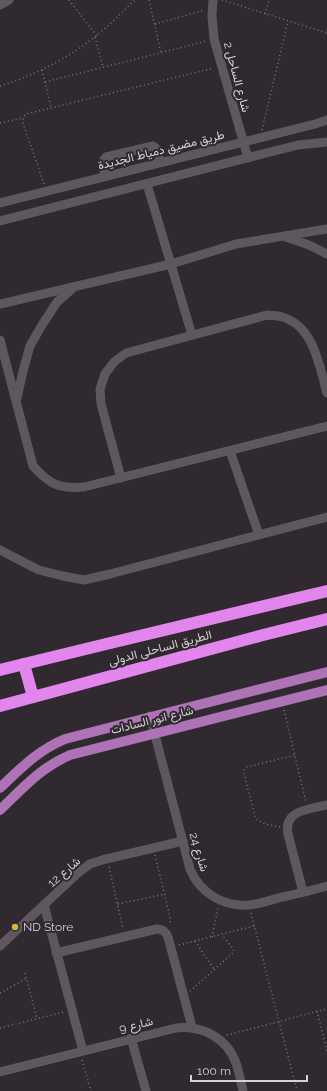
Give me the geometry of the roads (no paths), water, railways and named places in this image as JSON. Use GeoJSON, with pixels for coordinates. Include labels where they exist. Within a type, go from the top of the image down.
{"type":"FeatureCollection","features":[{"type":"Feature","properties":{"kind":"highway","name":"الطريق الساحلى الدولى"},"geometry":{"type":"LineString","coordinates":[[0,670],[327,591]]}},
{"type":"Feature","properties":{"kind":"highway","name":"الطريق الساحلى الدولى"},"geometry":{"type":"LineString","coordinates":[[0,706],[204,650],[327,619]]}},
{"type":"Feature","properties":{"kind":"highway"},"geometry":{"type":"LineString","coordinates":[[24,664],[34,697]]}},
{"type":"Feature","properties":{"kind":"main road","name":"شارع انور السادات"},"geometry":{"type":"LineString","coordinates":[[0,788],[29,761],[46,748],[76,735],[327,672]]}},
{"type":"Feature","properties":{"kind":"main road","name":"شارع انور السادات"},"geometry":{"type":"LineString","coordinates":[[0,810],[38,774],[62,758],[79,752],[327,690]]}},
{"type":"Feature","properties":{"kind":"street"},"geometry":{"type":"LineString","coordinates":[[0,5],[10,0]]}},
{"type":"Feature","properties":{"kind":"street","name":"شارع الساحل 2"},"geometry":{"type":"LineString","coordinates":[[213,4],[212,24],[214,39],[242,142],[248,158]]}},
{"type":"Feature","properties":{"kind":"street","name":"طريق مضيق دمياط الجديدة"},"geometry":{"type":"LineString","coordinates":[[0,203],[327,120]]}},
{"type":"Feature","properties":{"kind":"street"},"geometry":{"type":"LineString","coordinates":[[0,221],[248,158],[298,146],[327,142]]}},
{"type":"Feature","properties":{"kind":"street"},"geometry":{"type":"LineString","coordinates":[[106,176],[102,163],[106,157],[153,146],[157,149],[160,162]]}},
{"type":"Feature","properties":{"kind":"street"},"geometry":{"type":"LineString","coordinates":[[147,184],[192,335]]}},
{"type":"Feature","properties":{"kind":"street"},"geometry":{"type":"LineString","coordinates":[[0,304],[171,264],[236,244],[327,229]]}},
{"type":"Feature","properties":{"kind":"street"},"geometry":{"type":"LineString","coordinates":[[284,236],[309,245],[327,254]]}},
{"type":"Feature","properties":{"kind":"street"},"geometry":{"type":"LineString","coordinates":[[16,402],[30,346],[57,302],[75,287]]}},
{"type":"Feature","properties":{"kind":"street"},"geometry":{"type":"LineString","coordinates":[[121,478],[101,404],[100,389],[104,374],[114,362],[126,353],[267,315],[282,316],[295,322],[306,332],[313,346],[327,393]]}},
{"type":"Feature","properties":{"kind":"street"},"geometry":{"type":"LineString","coordinates":[[0,340],[33,466],[43,478],[55,485],[70,489],[84,488],[327,426]]}},
{"type":"Feature","properties":{"kind":"street"},"geometry":{"type":"LineString","coordinates":[[230,451],[259,535]]}},
{"type":"Feature","properties":{"kind":"street"},"geometry":{"type":"LineString","coordinates":[[0,550],[39,570],[84,580],[327,517]]}},
{"type":"Feature","properties":{"kind":"street","name":"شارع 24"},"geometry":{"type":"LineString","coordinates":[[150,716],[190,869],[204,890],[219,900],[237,905],[249,905],[327,886]]}},
{"type":"Feature","properties":{"kind":"street"},"geometry":{"type":"LineString","coordinates":[[304,892],[287,826],[293,815],[327,805]]}},
{"type":"Feature","properties":{"kind":"street","name":"شارع 12"},"geometry":{"type":"LineString","coordinates":[[0,946],[84,868],[96,862],[107,859],[183,841]]}},
{"type":"Feature","properties":{"kind":"street"},"geometry":{"type":"LineString","coordinates":[[44,905],[82,1051]]}},
{"type":"Feature","properties":{"kind":"street"},"geometry":{"type":"LineString","coordinates":[[56,953],[160,929],[167,934],[192,1027]]}},
{"type":"Feature","properties":{"kind":"street","name":"شارع 9"},"geometry":{"type":"LineString","coordinates":[[0,1072],[131,1038],[176,1028],[192,1027],[205,1031],[217,1038],[227,1047],[234,1058],[243,1091]]}},
{"type":"Feature","properties":{"kind":"street"},"geometry":{"type":"LineString","coordinates":[[131,1038],[146,1091]]}},
{"type":"Feature","properties":{"kind":"place","name":"ND Store"},"geometry":{"type":"Point","coordinates":[15,927]}}]}
